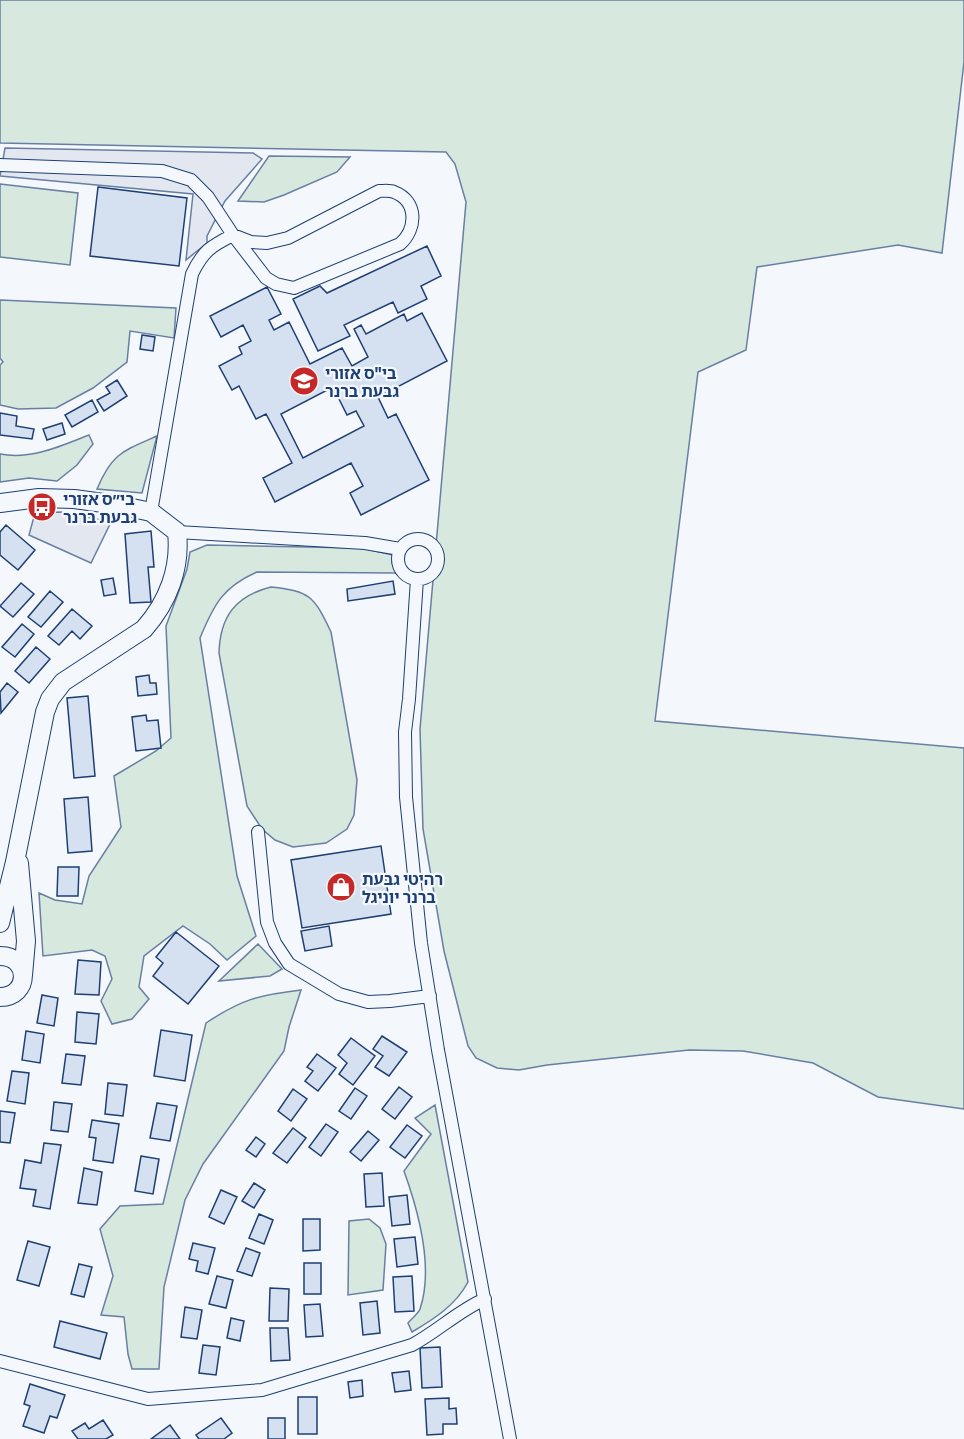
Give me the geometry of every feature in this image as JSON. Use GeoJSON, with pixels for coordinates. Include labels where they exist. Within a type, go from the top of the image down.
{"type":"FeatureCollection","features":[{"type":"Feature","properties":{"kind":"street"},"geometry":{"type":"LineString","coordinates":[[0,165],[162,171],[191,180],[200,188],[233,235],[266,278],[276,284],[294,288],[400,244],[408,237],[413,224],[412,210],[405,199],[393,191],[379,191],[288,238],[267,243],[251,242],[233,235],[209,247],[199,259],[192,274],[151,512]]}},
{"type":"Feature","properties":{"kind":"street"},"geometry":{"type":"LineString","coordinates":[[0,503],[39,498],[74,499],[151,512],[177,532],[365,543],[400,549]]}},
{"type":"Feature","properties":{"kind":"street"},"geometry":{"type":"LineString","coordinates":[[0,923],[18,851],[45,712],[50,699],[63,682],[144,629],[153,619],[163,604],[176,568],[177,532]]}},
{"type":"Feature","properties":{"kind":"street"},"geometry":{"type":"LineString","coordinates":[[416,538],[429,541],[438,551],[439,561],[435,571],[424,579],[417,579],[404,574],[400,569],[398,556],[404,544],[416,538]]}},
{"type":"Feature","properties":{"kind":"street"},"geometry":{"type":"LineString","coordinates":[[417,579],[405,732],[406,797],[421,943],[510,1439]]}},
{"type":"Feature","properties":{"kind":"street"},"geometry":{"type":"LineString","coordinates":[[258,832],[267,922],[275,943],[289,964],[339,994],[368,1002],[429,996]]}},
{"type":"Feature","properties":{"kind":"street"},"geometry":{"type":"LineString","coordinates":[[1,1002],[17,992],[23,975],[26,941],[18,851]]}},
{"type":"Feature","properties":{"kind":"street"},"geometry":{"type":"LineString","coordinates":[[0,956],[10,957],[16,961],[23,975]]}},
{"type":"Feature","properties":{"kind":"street"},"geometry":{"type":"LineString","coordinates":[[0,1361],[148,1399],[262,1390],[412,1345],[429,1336],[466,1307],[485,1299]]}},
{"type":"Feature","properties":{"kind":"shaded area"},"geometry":{"type":"Polygon","coordinates":[[[0,0],[964,0],[964,62],[942,253],[898,245],[757,267],[746,350],[698,372],[655,721],[964,748],[964,1109],[878,1097],[813,1063],[743,1051],[689,1050],[519,1070],[497,1068],[476,1058],[468,1046],[444,951],[423,829],[420,729],[466,202],[455,164],[446,152],[0,143],[0,0]]]}},
{"type":"Feature","properties":{"kind":"shaded area"},"geometry":{"type":"Polygon","coordinates":[[[5,148],[253,153],[262,159],[225,201],[207,236],[207,243],[186,260],[193,194],[0,176],[5,148]]]}},
{"type":"Feature","properties":{"kind":"shaded area"},"geometry":{"type":"Polygon","coordinates":[[[269,156],[350,157],[337,172],[284,195],[264,202],[238,201],[269,156]]]}},
{"type":"Feature","properties":{"kind":"shaded area"},"geometry":{"type":"Polygon","coordinates":[[[0,184],[78,193],[70,265],[0,257],[0,184]]]}},
{"type":"Feature","properties":{"kind":"shaded area"},"geometry":{"type":"Polygon","coordinates":[[[0,300],[176,308],[174,338],[130,331],[127,362],[93,388],[56,408],[18,409],[0,405],[0,365],[3,362],[0,358],[0,300]]]}},
{"type":"Feature","properties":{"kind":"shaded area"},"geometry":{"type":"Polygon","coordinates":[[[89,435],[93,444],[77,465],[57,481],[29,478],[0,482],[0,454],[34,454],[89,435]]]}},
{"type":"Feature","properties":{"kind":"shaded area"},"geometry":{"type":"Polygon","coordinates":[[[157,436],[142,493],[97,489],[114,460],[127,450],[157,436]]]}},
{"type":"Feature","properties":{"kind":"shaded area"},"geometry":{"type":"Polygon","coordinates":[[[61,512],[111,522],[91,563],[29,535],[35,513],[61,512]]]}},
{"type":"Feature","properties":{"kind":"shaded area"},"geometry":{"type":"Polygon","coordinates":[[[207,545],[361,548],[393,555],[392,562],[397,573],[257,572],[236,584],[215,606],[200,638],[237,876],[256,936],[227,960],[210,944],[183,926],[144,956],[139,987],[149,999],[132,1019],[112,1024],[101,1001],[112,979],[105,956],[92,950],[43,956],[39,893],[55,900],[82,904],[89,876],[121,827],[114,776],[156,751],[171,738],[166,626],[187,569],[190,552],[207,545]]]}},
{"type":"Feature","properties":{"kind":"shaded area"},"geometry":{"type":"Polygon","coordinates":[[[271,587],[294,591],[309,598],[320,610],[331,632],[357,780],[354,815],[347,829],[326,843],[293,847],[275,840],[262,829],[247,806],[219,653],[220,640],[226,619],[239,602],[258,591],[271,587]]]}},
{"type":"Feature","properties":{"kind":"shaded area"},"geometry":{"type":"Polygon","coordinates":[[[258,944],[282,969],[270,976],[219,981],[258,944]]]}},
{"type":"Feature","properties":{"kind":"shaded area"},"geometry":{"type":"Polygon","coordinates":[[[301,990],[284,1051],[203,1164],[185,1200],[164,1287],[159,1369],[132,1369],[124,1317],[101,1315],[113,1276],[100,1229],[120,1206],[163,1204],[206,1023],[230,1008],[251,999],[301,990]]]}},
{"type":"Feature","properties":{"kind":"shaded area"},"geometry":{"type":"Polygon","coordinates":[[[435,1105],[468,1282],[451,1304],[436,1317],[412,1332],[408,1323],[420,1309],[424,1293],[425,1258],[419,1221],[404,1171],[431,1134],[415,1118],[435,1105]]]}},
{"type":"Feature","properties":{"kind":"shaded area"},"geometry":{"type":"Polygon","coordinates":[[[369,1219],[380,1228],[386,1244],[383,1290],[348,1295],[349,1221],[369,1219]]]}},
{"type":"Feature","properties":{"kind":"building"},"geometry":{"type":"Polygon","coordinates":[[[98,187],[187,198],[179,266],[90,256],[98,187]]]}},
{"type":"Feature","properties":{"kind":"building"},"geometry":{"type":"Polygon","coordinates":[[[427,246],[441,276],[421,286],[427,299],[398,313],[393,302],[344,325],[350,336],[318,351],[293,299],[320,286],[327,293],[427,246]]]}},
{"type":"Feature","properties":{"kind":"building"},"geometry":{"type":"Polygon","coordinates":[[[267,287],[281,314],[269,320],[274,330],[289,322],[310,364],[342,348],[352,366],[368,357],[354,329],[361,325],[366,334],[404,314],[407,321],[422,313],[447,361],[378,397],[388,418],[396,414],[429,480],[361,515],[350,493],[363,486],[351,463],[275,502],[263,478],[292,463],[266,414],[256,419],[239,386],[232,390],[219,366],[242,354],[239,347],[251,341],[243,325],[221,337],[210,316],[267,287]],[[333,387],[281,414],[303,458],[364,426],[356,411],[347,415],[333,387]]]}},
{"type":"Feature","properties":{"kind":"building"},"geometry":{"type":"Polygon","coordinates":[[[142,335],[155,337],[153,351],[140,349],[142,335]]]}},
{"type":"Feature","properties":{"kind":"building"},"geometry":{"type":"Polygon","coordinates":[[[117,380],[127,396],[104,411],[97,400],[110,393],[106,387],[117,380]]]}},
{"type":"Feature","properties":{"kind":"building"},"geometry":{"type":"Polygon","coordinates":[[[92,400],[98,412],[72,427],[65,415],[92,400]]]}},
{"type":"Feature","properties":{"kind":"building"},"geometry":{"type":"Polygon","coordinates":[[[0,413],[17,416],[16,426],[34,429],[32,439],[0,435],[0,413]]]}},
{"type":"Feature","properties":{"kind":"building"},"geometry":{"type":"Polygon","coordinates":[[[62,423],[65,434],[47,440],[43,429],[62,423]]]}},
{"type":"Feature","properties":{"kind":"building"},"geometry":{"type":"Polygon","coordinates":[[[6,525],[35,550],[18,570],[0,555],[0,532],[6,525]]]}},
{"type":"Feature","properties":{"kind":"building"},"geometry":{"type":"Polygon","coordinates":[[[151,531],[154,567],[148,567],[151,602],[130,603],[125,534],[151,531]]]}},
{"type":"Feature","properties":{"kind":"building"},"geometry":{"type":"Polygon","coordinates":[[[113,578],[116,594],[104,596],[101,580],[113,578]]]}},
{"type":"Feature","properties":{"kind":"building"},"geometry":{"type":"Polygon","coordinates":[[[393,581],[395,594],[348,601],[347,589],[393,581]]]}},
{"type":"Feature","properties":{"kind":"building"},"geometry":{"type":"Polygon","coordinates":[[[21,583],[34,594],[13,617],[0,606],[21,583]]]}},
{"type":"Feature","properties":{"kind":"building"},"geometry":{"type":"Polygon","coordinates":[[[50,591],[63,602],[41,627],[28,617],[50,591]]]}},
{"type":"Feature","properties":{"kind":"building"},"geometry":{"type":"Polygon","coordinates":[[[72,609],[92,626],[80,639],[72,631],[59,645],[48,636],[72,609]]]}},
{"type":"Feature","properties":{"kind":"building"},"geometry":{"type":"Polygon","coordinates":[[[22,624],[34,634],[15,657],[2,647],[22,624]]]}},
{"type":"Feature","properties":{"kind":"building"},"geometry":{"type":"Polygon","coordinates":[[[36,647],[50,659],[29,683],[15,671],[36,647]]]}},
{"type":"Feature","properties":{"kind":"building"},"geometry":{"type":"Polygon","coordinates":[[[149,675],[150,683],[156,683],[157,694],[138,696],[136,677],[149,675]]]}},
{"type":"Feature","properties":{"kind":"building"},"geometry":{"type":"Polygon","coordinates":[[[7,683],[18,692],[1,713],[0,692],[7,683]]]}},
{"type":"Feature","properties":{"kind":"building"},"geometry":{"type":"Polygon","coordinates":[[[88,696],[95,776],[74,778],[67,698],[88,696]]]}},
{"type":"Feature","properties":{"kind":"building"},"geometry":{"type":"Polygon","coordinates":[[[146,715],[147,721],[158,720],[161,748],[136,751],[132,717],[146,715]]]}},
{"type":"Feature","properties":{"kind":"building"},"geometry":{"type":"Polygon","coordinates":[[[88,797],[92,851],[68,853],[64,799],[88,797]]]}},
{"type":"Feature","properties":{"kind":"building","name":"רהיטי גבעת ברנר יוניגל"},"geometry":{"type":"Polygon","coordinates":[[[381,846],[391,914],[302,928],[291,860],[381,846]]]}},
{"type":"Feature","properties":{"kind":"building"},"geometry":{"type":"Polygon","coordinates":[[[58,867],[79,867],[78,896],[57,896],[58,867]]]}},
{"type":"Feature","properties":{"kind":"building"},"geometry":{"type":"Polygon","coordinates":[[[329,926],[332,946],[305,951],[301,931],[329,926]]]}},
{"type":"Feature","properties":{"kind":"building"},"geometry":{"type":"Polygon","coordinates":[[[176,932],[219,966],[188,1004],[153,976],[163,963],[156,957],[176,932]]]}},
{"type":"Feature","properties":{"kind":"building"},"geometry":{"type":"Polygon","coordinates":[[[78,960],[101,962],[99,995],[75,994],[78,960]]]}},
{"type":"Feature","properties":{"kind":"building"},"geometry":{"type":"Polygon","coordinates":[[[42,995],[58,998],[54,1026],[37,1023],[42,995]]]}},
{"type":"Feature","properties":{"kind":"building"},"geometry":{"type":"Polygon","coordinates":[[[77,1012],[99,1014],[96,1044],[75,1042],[77,1012]]]}},
{"type":"Feature","properties":{"kind":"building"},"geometry":{"type":"Polygon","coordinates":[[[161,1030],[192,1035],[185,1081],[154,1076],[161,1030]]]}},
{"type":"Feature","properties":{"kind":"building"},"geometry":{"type":"Polygon","coordinates":[[[26,1031],[44,1034],[40,1063],[22,1060],[26,1031]]]}},
{"type":"Feature","properties":{"kind":"building"},"geometry":{"type":"Polygon","coordinates":[[[382,1036],[407,1052],[389,1076],[375,1067],[383,1056],[373,1049],[382,1036]]]}},
{"type":"Feature","properties":{"kind":"building"},"geometry":{"type":"Polygon","coordinates":[[[351,1038],[375,1056],[353,1085],[339,1074],[347,1063],[338,1055],[351,1038]]]}},
{"type":"Feature","properties":{"kind":"building"},"geometry":{"type":"Polygon","coordinates":[[[66,1054],[85,1056],[81,1085],[62,1083],[66,1054]]]}},
{"type":"Feature","properties":{"kind":"building"},"geometry":{"type":"Polygon","coordinates":[[[317,1054],[336,1068],[318,1091],[305,1081],[313,1071],[307,1067],[317,1054]]]}},
{"type":"Feature","properties":{"kind":"building"},"geometry":{"type":"Polygon","coordinates":[[[12,1071],[29,1073],[25,1104],[7,1101],[12,1071]]]}},
{"type":"Feature","properties":{"kind":"building"},"geometry":{"type":"Polygon","coordinates":[[[108,1083],[127,1085],[123,1116],[105,1114],[108,1083]]]}},
{"type":"Feature","properties":{"kind":"building"},"geometry":{"type":"Polygon","coordinates":[[[399,1087],[412,1097],[395,1119],[382,1109],[399,1087]]]}},
{"type":"Feature","properties":{"kind":"building"},"geometry":{"type":"Polygon","coordinates":[[[355,1088],[367,1096],[351,1119],[339,1111],[355,1088]]]}},
{"type":"Feature","properties":{"kind":"building"},"geometry":{"type":"Polygon","coordinates":[[[293,1089],[307,1099],[291,1121],[278,1111],[293,1089]]]}},
{"type":"Feature","properties":{"kind":"building"},"geometry":{"type":"Polygon","coordinates":[[[54,1102],[72,1104],[68,1132],[51,1130],[54,1102]]]}},
{"type":"Feature","properties":{"kind":"building"},"geometry":{"type":"Polygon","coordinates":[[[157,1103],[177,1106],[170,1141],[150,1138],[157,1103]]]}},
{"type":"Feature","properties":{"kind":"building"},"geometry":{"type":"Polygon","coordinates":[[[0,1111],[15,1113],[10,1143],[0,1142],[0,1111]]]}},
{"type":"Feature","properties":{"kind":"building"},"geometry":{"type":"Polygon","coordinates":[[[92,1120],[119,1124],[113,1163],[93,1160],[96,1138],[89,1137],[92,1120]]]}},
{"type":"Feature","properties":{"kind":"building"},"geometry":{"type":"Polygon","coordinates":[[[326,1124],[338,1132],[321,1156],[309,1147],[326,1124]]]}},
{"type":"Feature","properties":{"kind":"building"},"geometry":{"type":"Polygon","coordinates":[[[407,1125],[422,1136],[405,1158],[390,1147],[407,1125]]]}},
{"type":"Feature","properties":{"kind":"building"},"geometry":{"type":"Polygon","coordinates":[[[293,1128],[306,1138],[287,1163],[273,1153],[293,1128]]]}},
{"type":"Feature","properties":{"kind":"building"},"geometry":{"type":"Polygon","coordinates":[[[368,1131],[379,1140],[361,1161],[350,1152],[368,1131]]]}},
{"type":"Feature","properties":{"kind":"building"},"geometry":{"type":"Polygon","coordinates":[[[256,1137],[265,1144],[256,1157],[246,1150],[256,1137]]]}},
{"type":"Feature","properties":{"kind":"building"},"geometry":{"type":"Polygon","coordinates":[[[44,1143],[61,1145],[50,1209],[33,1206],[36,1190],[20,1188],[25,1160],[41,1163],[44,1143]]]}},
{"type":"Feature","properties":{"kind":"building"},"geometry":{"type":"Polygon","coordinates":[[[141,1156],[159,1159],[153,1194],[135,1191],[141,1156]]]}},
{"type":"Feature","properties":{"kind":"building"},"geometry":{"type":"Polygon","coordinates":[[[84,1168],[102,1172],[97,1205],[78,1203],[84,1168]]]}},
{"type":"Feature","properties":{"kind":"building"},"geometry":{"type":"Polygon","coordinates":[[[382,1173],[384,1206],[366,1207],[364,1174],[382,1173]]]}},
{"type":"Feature","properties":{"kind":"building"},"geometry":{"type":"Polygon","coordinates":[[[254,1183],[265,1190],[254,1208],[242,1201],[254,1183]]]}},
{"type":"Feature","properties":{"kind":"building"},"geometry":{"type":"Polygon","coordinates":[[[221,1190],[237,1197],[224,1224],[209,1217],[221,1190]]]}},
{"type":"Feature","properties":{"kind":"building"},"geometry":{"type":"Polygon","coordinates":[[[407,1195],[410,1224],[392,1226],[389,1197],[407,1195]]]}},
{"type":"Feature","properties":{"kind":"building"},"geometry":{"type":"Polygon","coordinates":[[[259,1214],[273,1220],[264,1244],[249,1238],[259,1214]]]}},
{"type":"Feature","properties":{"kind":"building"},"geometry":{"type":"Polygon","coordinates":[[[303,1219],[320,1219],[320,1250],[303,1251],[303,1219]]]}},
{"type":"Feature","properties":{"kind":"building"},"geometry":{"type":"Polygon","coordinates":[[[415,1237],[418,1264],[397,1267],[394,1239],[415,1237]]]}},
{"type":"Feature","properties":{"kind":"building"},"geometry":{"type":"Polygon","coordinates":[[[28,1241],[50,1247],[39,1286],[17,1280],[28,1241]]]}},
{"type":"Feature","properties":{"kind":"building"},"geometry":{"type":"Polygon","coordinates":[[[193,1243],[215,1248],[208,1274],[196,1271],[198,1261],[189,1259],[193,1243]]]}},
{"type":"Feature","properties":{"kind":"building"},"geometry":{"type":"Polygon","coordinates":[[[246,1248],[260,1253],[252,1276],[237,1271],[246,1248]]]}},
{"type":"Feature","properties":{"kind":"building"},"geometry":{"type":"Polygon","coordinates":[[[304,1263],[321,1263],[321,1294],[304,1294],[304,1263]]]}},
{"type":"Feature","properties":{"kind":"building"},"geometry":{"type":"Polygon","coordinates":[[[79,1264],[92,1267],[84,1297],[71,1294],[79,1264]]]}},
{"type":"Feature","properties":{"kind":"building"},"geometry":{"type":"Polygon","coordinates":[[[217,1276],[233,1280],[226,1308],[209,1304],[217,1276]]]}},
{"type":"Feature","properties":{"kind":"building"},"geometry":{"type":"Polygon","coordinates":[[[412,1276],[414,1311],[395,1312],[393,1277],[412,1276]]]}},
{"type":"Feature","properties":{"kind":"building"},"geometry":{"type":"Polygon","coordinates":[[[270,1288],[289,1289],[288,1321],[269,1321],[270,1288]]]}},
{"type":"Feature","properties":{"kind":"building"},"geometry":{"type":"Polygon","coordinates":[[[377,1301],[380,1333],[363,1335],[360,1303],[377,1301]]]}},
{"type":"Feature","properties":{"kind":"building"},"geometry":{"type":"Polygon","coordinates":[[[320,1304],[323,1336],[306,1337],[304,1305],[320,1304]]]}},
{"type":"Feature","properties":{"kind":"building"},"geometry":{"type":"Polygon","coordinates":[[[185,1307],[202,1310],[197,1339],[181,1337],[185,1307]]]}},
{"type":"Feature","properties":{"kind":"building"},"geometry":{"type":"Polygon","coordinates":[[[231,1318],[244,1321],[240,1341],[227,1338],[231,1318]]]}},
{"type":"Feature","properties":{"kind":"building"},"geometry":{"type":"Polygon","coordinates":[[[60,1321],[107,1333],[100,1359],[54,1347],[60,1321]]]}},
{"type":"Feature","properties":{"kind":"building"},"geometry":{"type":"Polygon","coordinates":[[[270,1328],[288,1328],[290,1360],[271,1361],[270,1328]]]}},
{"type":"Feature","properties":{"kind":"building"},"geometry":{"type":"Polygon","coordinates":[[[203,1345],[220,1347],[216,1375],[199,1373],[203,1345]]]}},
{"type":"Feature","properties":{"kind":"building"},"geometry":{"type":"Polygon","coordinates":[[[440,1347],[442,1387],[422,1388],[420,1348],[440,1347]]]}},
{"type":"Feature","properties":{"kind":"building"},"geometry":{"type":"Polygon","coordinates":[[[409,1371],[411,1390],[395,1392],[392,1373],[409,1371]]]}},
{"type":"Feature","properties":{"kind":"building"},"geometry":{"type":"Polygon","coordinates":[[[362,1380],[363,1396],[350,1398],[348,1382],[362,1380]]]}},
{"type":"Feature","properties":{"kind":"building"},"geometry":{"type":"Polygon","coordinates":[[[30,1384],[65,1395],[57,1418],[50,1416],[44,1433],[23,1426],[30,1406],[24,1404],[30,1384]]]}},
{"type":"Feature","properties":{"kind":"building"},"geometry":{"type":"Polygon","coordinates":[[[298,1397],[317,1397],[317,1434],[298,1434],[298,1397]]]}},
{"type":"Feature","properties":{"kind":"building"},"geometry":{"type":"Polygon","coordinates":[[[449,1398],[449,1409],[456,1408],[457,1424],[443,1424],[443,1434],[427,1435],[425,1399],[449,1398]]]}},
{"type":"Feature","properties":{"kind":"building"},"geometry":{"type":"Polygon","coordinates":[[[221,1418],[232,1433],[224,1439],[199,1439],[196,1435],[221,1418]]]}},
{"type":"Feature","properties":{"kind":"building"},"geometry":{"type":"Polygon","coordinates":[[[268,1418],[285,1418],[285,1439],[268,1439],[268,1418]]]}},
{"type":"Feature","properties":{"kind":"building"},"geometry":{"type":"Polygon","coordinates":[[[103,1420],[113,1435],[106,1439],[78,1439],[72,1431],[85,1423],[89,1429],[103,1420]]]}},
{"type":"Feature","properties":{"kind":"building"},"geometry":{"type":"Polygon","coordinates":[[[170,1425],[180,1439],[151,1439],[170,1425]]]}},
{"type":"Feature","properties":{"kind":"place","name":"בי\"ס אזורי גבעת ברנר"},"geometry":{"type":"Point","coordinates":[304,381]}},
{"type":"Feature","properties":{"kind":"place","name":"בי״ס אזורי גבעת ברנר"},"geometry":{"type":"Point","coordinates":[42,507]}},
{"type":"Feature","properties":{"kind":"place","name":"רהיטי גבעת ברנר יוניגל"},"geometry":{"type":"Point","coordinates":[341,887]}}]}
